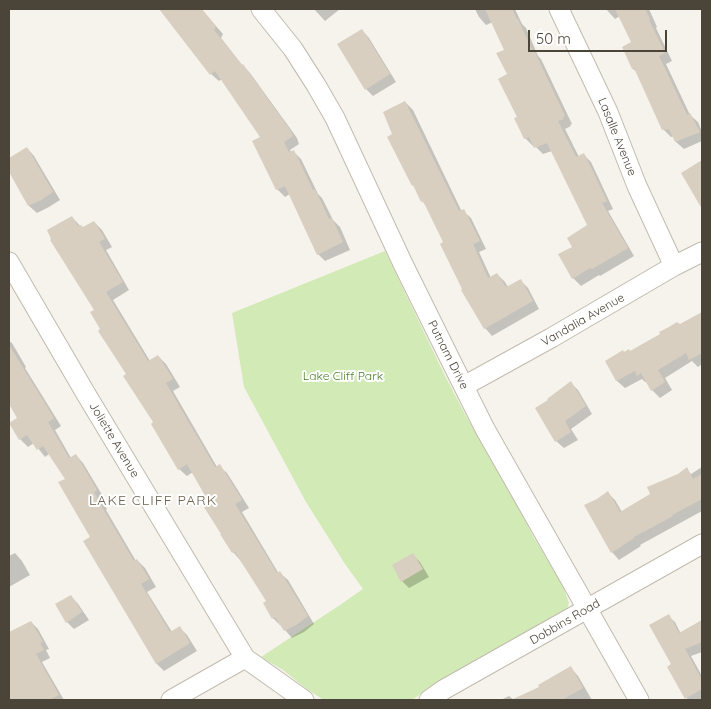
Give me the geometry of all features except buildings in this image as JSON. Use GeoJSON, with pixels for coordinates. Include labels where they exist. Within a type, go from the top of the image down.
{"type":"FeatureCollection","features":[{"type":"Feature","properties":{"kind":"street","name":"Putnam Drive"},"geometry":{"type":"LineString","coordinates":[[261,9],[293,49],[335,118],[403,264],[486,429],[639,700]]}},
{"type":"Feature","properties":{"kind":"street","name":"Lasalle Avenue"},"geometry":{"type":"LineString","coordinates":[[559,9],[608,112],[637,186],[674,266]]}},
{"type":"Feature","properties":{"kind":"street","name":"Vandalia Avenue"},"geometry":{"type":"LineString","coordinates":[[464,386],[560,334],[674,266],[702,252]]}},
{"type":"Feature","properties":{"kind":"street","name":"Joliette Avenue"},"geometry":{"type":"LineString","coordinates":[[9,262],[245,658],[304,700]]}},
{"type":"Feature","properties":{"kind":"street","name":"Dobbins Road"},"geometry":{"type":"LineString","coordinates":[[428,700],[702,544]]}},
{"type":"Feature","properties":{"kind":"street"},"geometry":{"type":"LineString","coordinates":[[171,700],[245,658]]}},
{"type":"Feature","properties":{"kind":"green space","name":"Lake Cliff Park"},"geometry":{"type":"Polygon","coordinates":[[[385,251],[445,376],[533,536],[563,586],[569,603],[567,609],[563,612],[439,682],[412,700],[324,700],[283,670],[261,657],[363,589],[306,502],[244,387],[232,313],[385,251]]]}},
{"type":"Feature","properties":{"kind":"district","name":"LAKE CLIFF PARK"},"geometry":{"type":"Point","coordinates":[153,501]}}]}
